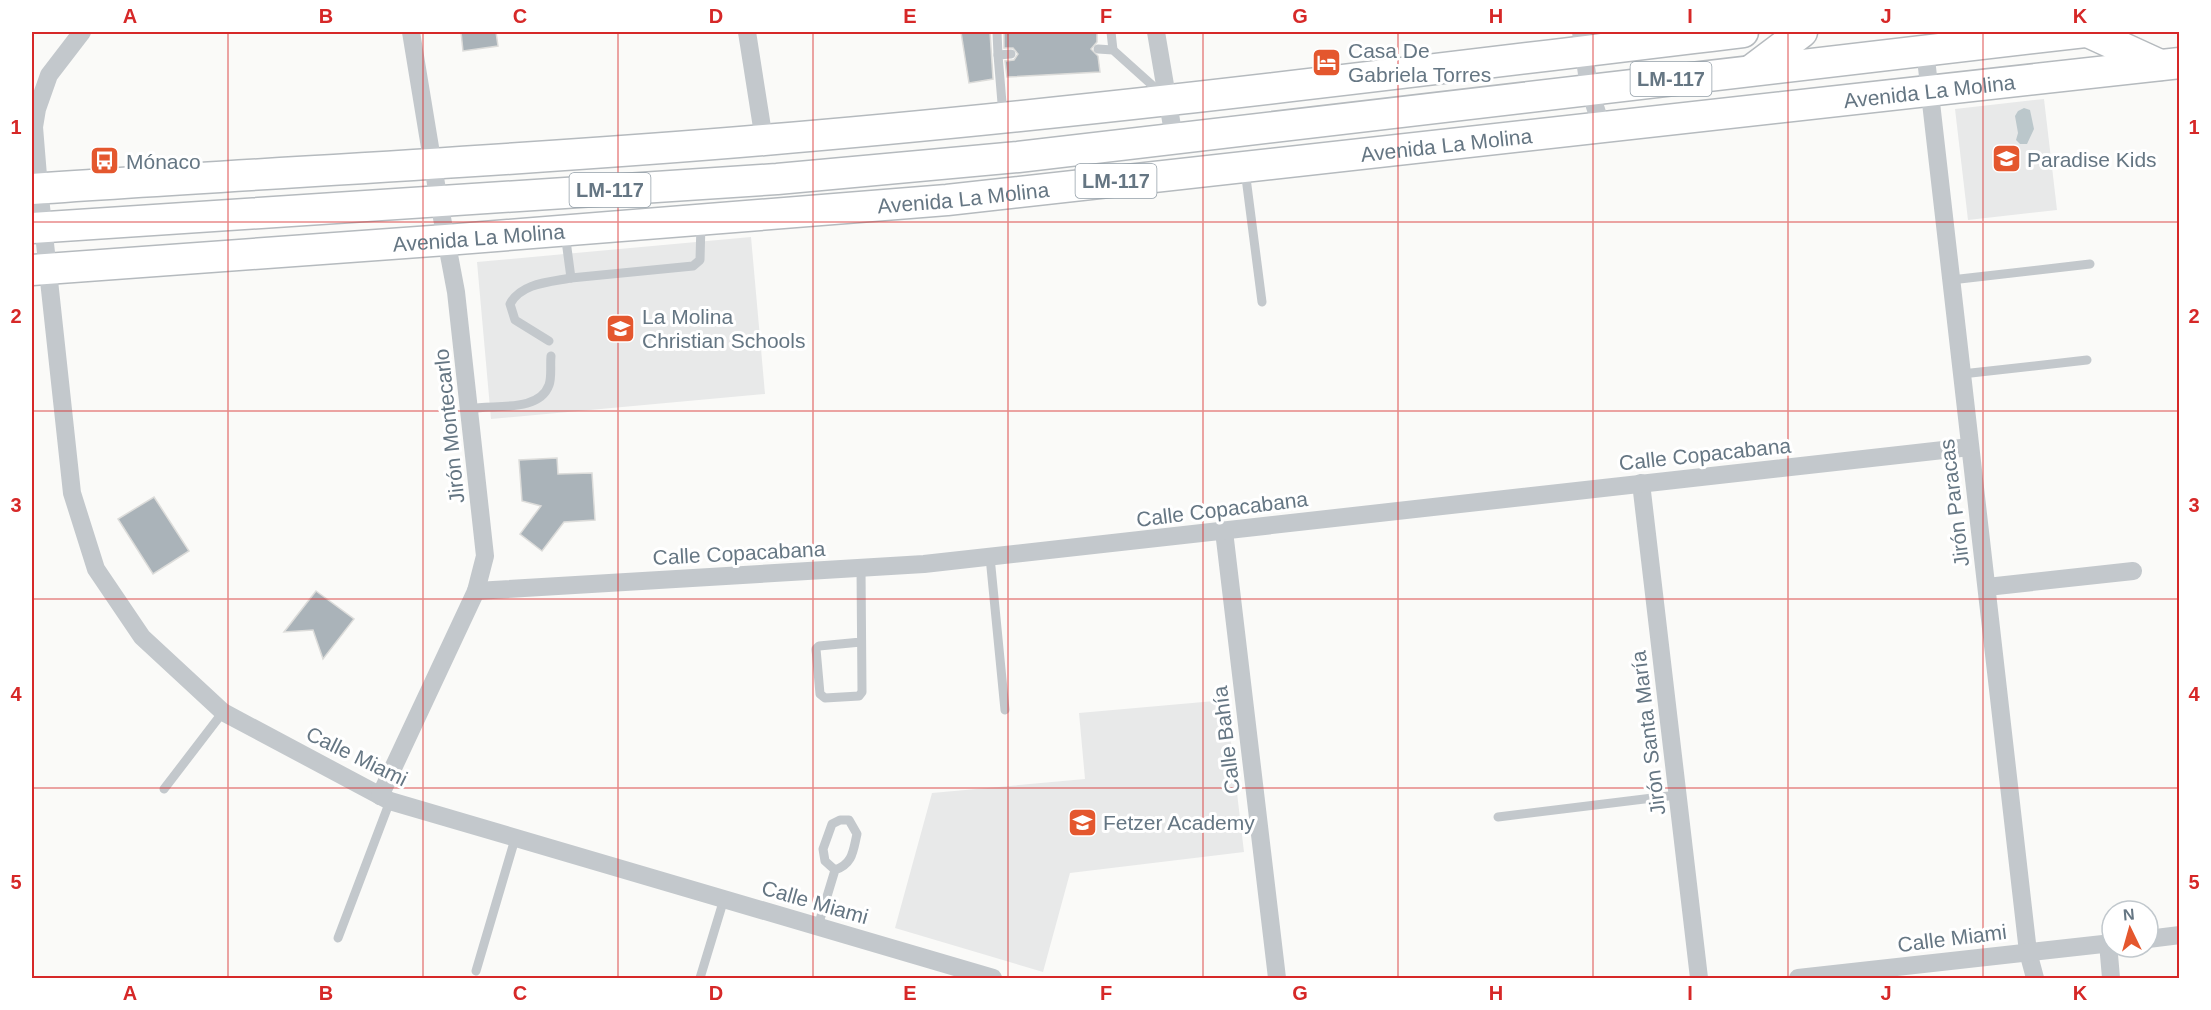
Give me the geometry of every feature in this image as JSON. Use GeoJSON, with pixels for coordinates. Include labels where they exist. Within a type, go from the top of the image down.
{"type":"FeatureCollection","features":[{"type":"Feature","properties":{"kind":"main road","name":"LM-117"},"geometry":{"type":"LineString","coordinates":[[35,188],[764,141],[1168,100],[1583,41],[1743,32]]}},
{"type":"Feature","properties":{"kind":"main road"},"geometry":{"type":"LineString","coordinates":[[1753,69],[1802,32]]}},
{"type":"Feature","properties":{"kind":"main road"},"geometry":{"type":"LineString","coordinates":[[2087,32],[2170,64]]}},
{"type":"Feature","properties":{"kind":"main road","name":"Avenida La Molina"},"geometry":{"type":"LineString","coordinates":[[38,228],[777,179],[1018,157],[1925,50],[2008,35],[2087,32]]}},
{"type":"Feature","properties":{"kind":"main road","name":"Avenida La Molina"},"geometry":{"type":"LineString","coordinates":[[40,269],[565,231],[947,200],[2170,64]]}},
{"type":"Feature","properties":{"kind":"street","name":"Calle Miami"},"geometry":{"type":"LineString","coordinates":[[82,32],[49,75],[37,109],[34,127],[35,188],[40,269],[72,493],[96,569],[142,637],[223,712],[385,799],[993,978]]}},
{"type":"Feature","properties":{"kind":"street","name":"Jirón Montecarlo"},"geometry":{"type":"LineString","coordinates":[[385,799],[477,591],[485,556],[456,292],[411,32]]}},
{"type":"Feature","properties":{"kind":"street"},"geometry":{"type":"LineString","coordinates":[[747,32],[764,141]]}},
{"type":"Feature","properties":{"kind":"street"},"geometry":{"type":"LineString","coordinates":[[1156,32],[1174,138]]}},
{"type":"Feature","properties":{"kind":"street"},"geometry":{"type":"LineString","coordinates":[[1583,41],[1589,88],[1602,128]]}},
{"type":"Feature","properties":{"kind":"street","name":"Jirón Paracas"},"geometry":{"type":"LineString","coordinates":[[1925,50],[2028,952],[2035,978]]}},
{"type":"Feature","properties":{"kind":"street","name":"Calle Copacabana"},"geometry":{"type":"LineString","coordinates":[[477,591],[861,568],[990,557],[1970,447]]}},
{"type":"Feature","properties":{"kind":"street","name":"Jirón Santa María"},"geometry":{"type":"LineString","coordinates":[[1641,483],[1699,978]]}},
{"type":"Feature","properties":{"kind":"street","name":"Calle Bahía"},"geometry":{"type":"LineString","coordinates":[[1224,531],[1277,978]]}},
{"type":"Feature","properties":{"kind":"street"},"geometry":{"type":"LineString","coordinates":[[1987,587],[2133,571]]}},
{"type":"Feature","properties":{"kind":"street"},"geometry":{"type":"LineString","coordinates":[[2160,938],[2180,935]]}},
{"type":"Feature","properties":{"kind":"street","name":"Calle Miami"},"geometry":{"type":"LineString","coordinates":[[1798,978],[2100,944]]}},
{"type":"Feature","properties":{"kind":"street"},"geometry":{"type":"LineString","coordinates":[[2110,959],[2111,978]]}},
{"type":"Feature","properties":{"kind":"lane"},"geometry":{"type":"LineString","coordinates":[[997,32],[1003,118]]}},
{"type":"Feature","properties":{"kind":"lane"},"geometry":{"type":"LineString","coordinates":[[1112,32],[1113,50]]}},
{"type":"Feature","properties":{"kind":"lane"},"geometry":{"type":"LineString","coordinates":[[1098,49],[1113,50],[1168,100]]}},
{"type":"Feature","properties":{"kind":"lane"},"geometry":{"type":"LineString","coordinates":[[998,55],[1011,54]]}},
{"type":"Feature","properties":{"kind":"lane"},"geometry":{"type":"LineString","coordinates":[[1245,167],[1262,302]]}},
{"type":"Feature","properties":{"kind":"lane"},"geometry":{"type":"LineString","coordinates":[[549,341],[515,320],[510,304],[515,294],[527,288],[571,278],[693,267],[700,260],[703,242],[701,220]]}},
{"type":"Feature","properties":{"kind":"lane"},"geometry":{"type":"LineString","coordinates":[[565,231],[571,278]]}},
{"type":"Feature","properties":{"kind":"lane"},"geometry":{"type":"LineString","coordinates":[[1951,280],[2090,264]]}},
{"type":"Feature","properties":{"kind":"lane"},"geometry":{"type":"LineString","coordinates":[[470,409],[524,404],[537,400],[549,386],[551,356]]}},
{"type":"Feature","properties":{"kind":"lane"},"geometry":{"type":"LineString","coordinates":[[1962,374],[2087,360]]}},
{"type":"Feature","properties":{"kind":"lane"},"geometry":{"type":"LineString","coordinates":[[990,557],[1005,710]]}},
{"type":"Feature","properties":{"kind":"lane"},"geometry":{"type":"LineString","coordinates":[[861,568],[862,692],[859,696],[825,698],[820,694],[816,649],[819,646],[861,642]]}},
{"type":"Feature","properties":{"kind":"lane"},"geometry":{"type":"LineString","coordinates":[[164,789],[223,712]]}},
{"type":"Feature","properties":{"kind":"lane"},"geometry":{"type":"LineString","coordinates":[[1498,817],[1677,795]]}},
{"type":"Feature","properties":{"kind":"lane"},"geometry":{"type":"LineString","coordinates":[[338,938],[385,799]]}},
{"type":"Feature","properties":{"kind":"lane"},"geometry":{"type":"LineString","coordinates":[[840,820],[849,820],[857,834],[851,860],[845,867],[835,870],[825,861],[823,849],[832,824],[840,820]]}},
{"type":"Feature","properties":{"kind":"lane"},"geometry":{"type":"LineString","coordinates":[[476,971],[515,839]]}},
{"type":"Feature","properties":{"kind":"lane"},"geometry":{"type":"LineString","coordinates":[[818,926],[835,870]]}},
{"type":"Feature","properties":{"kind":"lane"},"geometry":{"type":"LineString","coordinates":[[700,978],[724,899]]}},
{"type":"Feature","properties":{"kind":"shaded area","name":"Paradise Kids"},"geometry":{"type":"Polygon","coordinates":[[[2044,99],[2057,210],[1968,220],[1955,109],[2044,99]]]}},
{"type":"Feature","properties":{"kind":"shaded area"},"geometry":{"type":"Polygon","coordinates":[[[2024,108],[2030,110],[2034,129],[2027,144],[2020,144],[2016,140],[2018,133],[2015,116],[2024,108]]]}},
{"type":"Feature","properties":{"kind":"shaded area","name":"La Molina Christian Schools"},"geometry":{"type":"Polygon","coordinates":[[[751,237],[765,394],[491,419],[477,262],[751,237]]]}},
{"type":"Feature","properties":{"kind":"shaded area","name":"Fetzer Academy"},"geometry":{"type":"Polygon","coordinates":[[[1226,700],[1244,852],[1070,873],[1043,972],[895,928],[932,793],[1085,779],[1079,713],[1226,700]]]}},
{"type":"Feature","properties":{"kind":"building"},"geometry":{"type":"Polygon","coordinates":[[[461,32],[496,32],[498,46],[463,51],[461,32]]]}},
{"type":"Feature","properties":{"kind":"building"},"geometry":{"type":"Polygon","coordinates":[[[961,32],[990,32],[993,79],[969,83],[961,32]]]}},
{"type":"Feature","properties":{"kind":"building"},"geometry":{"type":"Polygon","coordinates":[[[1004,32],[1097,32],[1097,42],[1091,49],[1098,56],[1100,72],[1007,77],[1005,61],[1014,60],[1018,54],[1013,48],[1004,48],[1004,32]]]}},
{"type":"Feature","properties":{"kind":"building"},"geometry":{"type":"Polygon","coordinates":[[[557,458],[558,474],[592,473],[595,520],[564,522],[542,551],[520,534],[541,506],[522,501],[519,460],[557,458]]]}},
{"type":"Feature","properties":{"kind":"building"},"geometry":{"type":"Polygon","coordinates":[[[154,497],[189,551],[153,574],[118,519],[154,497]]]}},
{"type":"Feature","properties":{"kind":"building"},"geometry":{"type":"Polygon","coordinates":[[[316,591],[354,619],[323,659],[313,630],[284,632],[316,591]]]}},
{"type":"Feature","properties":{"kind":"place","name":"Casa De Gabriela Torres"},"geometry":{"type":"Point","coordinates":[1327,62]}},
{"type":"Feature","properties":{"kind":"place","name":"Paradise Kids"},"geometry":{"type":"Point","coordinates":[2006,159]}},
{"type":"Feature","properties":{"kind":"place","name":"Mónaco"},"geometry":{"type":"Point","coordinates":[105,161]}},
{"type":"Feature","properties":{"kind":"place","name":"La Molina Christian Schools"},"geometry":{"type":"Point","coordinates":[621,328]}},
{"type":"Feature","properties":{"kind":"place","name":"Fetzer Academy"},"geometry":{"type":"Point","coordinates":[1082,822]}}]}
